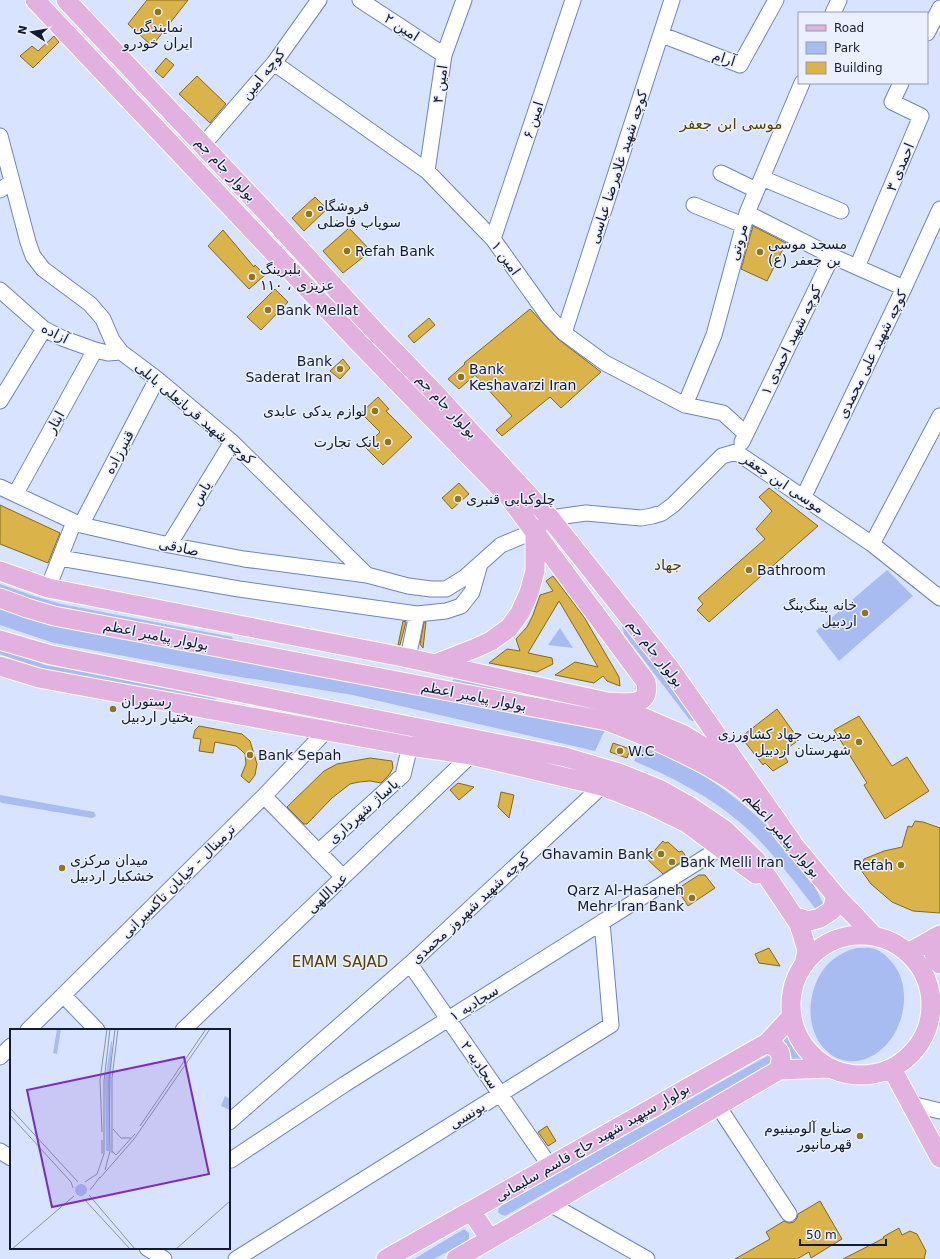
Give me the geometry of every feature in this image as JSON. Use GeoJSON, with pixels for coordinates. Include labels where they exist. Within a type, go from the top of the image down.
{"type":"FeatureCollection","features":[{"type":"Feature","properties":{"kind":"main road","name":"بولوار جام جم"},"geometry":{"type":"LineString","coordinates":[[35,0],[416,403],[508,496],[646,682],[648,690],[645,698],[639,702],[607,702]]}},
{"type":"Feature","properties":{"kind":"main road","name":"بولوار جام جم"},"geometry":{"type":"LineString","coordinates":[[66,0],[203,145],[374,330],[433,391],[550,518],[671,670],[792,842]]}},
{"type":"Feature","properties":{"kind":"main road"},"geometry":{"type":"LineString","coordinates":[[358,342],[374,330]]}},
{"type":"Feature","properties":{"kind":"main road"},"geometry":{"type":"LineString","coordinates":[[416,403],[433,391]]}},
{"type":"Feature","properties":{"kind":"main road"},"geometry":{"type":"LineString","coordinates":[[435,664],[491,641],[509,628],[520,613],[529,593],[535,571],[535,531],[550,518]]}},
{"type":"Feature","properties":{"kind":"main road","name":"بولوار پیامبر اعظم"},"geometry":{"type":"LineString","coordinates":[[0,571],[48,588],[435,664],[607,702],[684,735],[742,770]]}},
{"type":"Feature","properties":{"kind":"main road","name":"بولوار پیامبر اعظم"},"geometry":{"type":"LineString","coordinates":[[0,598],[54,616],[607,721],[632,730],[717,771],[753,798],[792,842],[836,896],[874,936]]}},
{"type":"Feature","properties":{"kind":"main road"},"geometry":{"type":"LineString","coordinates":[[603,623],[622,608]]}},
{"type":"Feature","properties":{"kind":"main road"},"geometry":{"type":"LineString","coordinates":[[0,640],[51,655],[565,757],[619,773],[659,789],[691,807],[725,830],[756,860],[795,917],[799,924],[807,950],[804,965],[796,981],[792,998],[792,1016],[799,1037],[812,1055],[829,1068],[850,1075],[871,1075],[892,1069],[910,1056],[923,1039],[930,1019],[935,992],[919,966],[908,954],[892,943],[874,936],[854,936],[835,941],[818,951],[804,965]]}},
{"type":"Feature","properties":{"kind":"main road"},"geometry":{"type":"LineString","coordinates":[[386,679],[400,657]]}},
{"type":"Feature","properties":{"kind":"main road"},"geometry":{"type":"LineString","coordinates":[[0,666],[39,678],[65,683],[410,746],[471,755],[602,786],[650,805],[687,823],[775,888]]}},
{"type":"Feature","properties":{"kind":"main road"},"geometry":{"type":"LineString","coordinates":[[795,917],[809,921],[820,918],[832,910],[836,896]]}},
{"type":"Feature","properties":{"kind":"main road"},"geometry":{"type":"LineString","coordinates":[[908,954],[937,936]]}},
{"type":"Feature","properties":{"kind":"main road"},"geometry":{"type":"LineString","coordinates":[[937,936],[933,949],[935,958],[940,964]]}},
{"type":"Feature","properties":{"kind":"main road","name":"بولوار سپهبد شهید حاج قاسم سلیمانی"},"geometry":{"type":"LineString","coordinates":[[386,1259],[766,1043],[792,1016]]}},
{"type":"Feature","properties":{"kind":"main road"},"geometry":{"type":"LineString","coordinates":[[766,1043],[776,1047],[780,1054],[781,1063],[779,1070]]}},
{"type":"Feature","properties":{"kind":"main road"},"geometry":{"type":"LineString","coordinates":[[456,1259],[779,1070],[829,1068]]}},
{"type":"Feature","properties":{"kind":"main road"},"geometry":{"type":"LineString","coordinates":[[892,1069],[940,1158]]}},
{"type":"Feature","properties":{"kind":"main road"},"geometry":{"type":"LineString","coordinates":[[471,1211],[490,1239]]}},
{"type":"Feature","properties":{"kind":"street","name":"کوچه امین"},"geometry":{"type":"LineString","coordinates":[[203,145],[274,63],[319,0]]}},
{"type":"Feature","properties":{"kind":"street","name":"امین ۲"},"geometry":{"type":"LineString","coordinates":[[360,0],[444,55]]}},
{"type":"Feature","properties":{"kind":"street","name":"امین ۴"},"geometry":{"type":"LineString","coordinates":[[428,172],[444,55],[464,0]]}},
{"type":"Feature","properties":{"kind":"street","name":"امین ۶"},"geometry":{"type":"LineString","coordinates":[[493,240],[573,0]]}},
{"type":"Feature","properties":{"kind":"street","name":"کوچه شهید غلامرضا عباسی"},"geometry":{"type":"LineString","coordinates":[[564,333],[662,35],[672,0]]}},
{"type":"Feature","properties":{"kind":"street","name":"آرام"},"geometry":{"type":"LineString","coordinates":[[662,35],[740,66],[776,0]]}},
{"type":"Feature","properties":{"kind":"street"},"geometry":{"type":"LineString","coordinates":[[833,12],[839,0]]}},
{"type":"Feature","properties":{"kind":"street"},"geometry":{"type":"LineString","coordinates":[[928,31],[940,8]]}},
{"type":"Feature","properties":{"kind":"street","name":"امین ۱"},"geometry":{"type":"LineString","coordinates":[[274,63],[428,172],[493,240],[548,316],[564,333],[605,363],[685,405],[723,413],[746,434]]}},
{"type":"Feature","properties":{"kind":"street","name":"مروتی"},"geometry":{"type":"LineString","coordinates":[[685,405],[714,335],[745,219],[802,84]]}},
{"type":"Feature","properties":{"kind":"street","name":"احمدی ۳"},"geometry":{"type":"LineString","coordinates":[[857,267],[921,116],[892,102],[901,84]]}},
{"type":"Feature","properties":{"kind":"street","name":"کوچه شهید قربانعلی بابلی"},"geometry":{"type":"LineString","coordinates":[[0,136],[6,186],[33,256],[43,269],[90,304],[103,319],[112,340],[121,352],[158,379],[232,442],[367,575],[408,586],[430,589],[446,589],[464,578],[501,544],[535,531]]}},
{"type":"Feature","properties":{"kind":"street"},"geometry":{"type":"LineString","coordinates":[[721,173],[841,211]]}},
{"type":"Feature","properties":{"kind":"street"},"geometry":{"type":"LineString","coordinates":[[694,204],[745,219],[904,288]]}},
{"type":"Feature","properties":{"kind":"street","name":"کوچه شهید علی محمدی"},"geometry":{"type":"LineString","coordinates":[[803,498],[904,288],[940,209]]}},
{"type":"Feature","properties":{"kind":"street","name":"کوچه شهید احمدی ۱"},"geometry":{"type":"LineString","coordinates":[[736,452],[832,256]]}},
{"type":"Feature","properties":{"kind":"street","name":"آزاده"},"geometry":{"type":"LineString","coordinates":[[3,299],[44,329],[62,338],[95,350],[108,353],[121,352]]}},
{"type":"Feature","properties":{"kind":"street"},"geometry":{"type":"LineString","coordinates":[[0,401],[44,329]]}},
{"type":"Feature","properties":{"kind":"street","name":"ایثار"},"geometry":{"type":"LineString","coordinates":[[16,494],[95,350]]}},
{"type":"Feature","properties":{"kind":"street","name":"قنبرزاده"},"geometry":{"type":"LineString","coordinates":[[48,588],[60,558],[76,526],[158,379]]}},
{"type":"Feature","properties":{"kind":"street"},"geometry":{"type":"LineString","coordinates":[[872,544],[940,416]]}},
{"type":"Feature","properties":{"kind":"street","name":"یاس"},"geometry":{"type":"LineString","coordinates":[[170,545],[232,442]]}},
{"type":"Feature","properties":{"kind":"street","name":"موسی ابن جعفر"},"geometry":{"type":"LineString","coordinates":[[550,518],[586,513],[641,518],[662,513],[673,505],[722,456],[736,452],[872,544],[940,598]]}},
{"type":"Feature","properties":{"kind":"street","name":"صادقی"},"geometry":{"type":"LineString","coordinates":[[0,487],[76,526],[244,559],[367,575]]}},
{"type":"Feature","properties":{"kind":"street"},"geometry":{"type":"LineString","coordinates":[[60,558],[239,589],[417,614],[446,611],[461,606],[472,592],[480,564]]}},
{"type":"Feature","properties":{"kind":"street"},"geometry":{"type":"LineString","coordinates":[[400,657],[417,614]]}},
{"type":"Feature","properties":{"kind":"street","name":"ترمینال - خیابان تاکسیرانی"},"geometry":{"type":"LineString","coordinates":[[29,1029],[264,796],[327,730]]}},
{"type":"Feature","properties":{"kind":"street","name":"پاساژ شهرداری"},"geometry":{"type":"LineString","coordinates":[[318,852],[403,775],[410,746]]}},
{"type":"Feature","properties":{"kind":"street","name":"عبداللهی"},"geometry":{"type":"LineString","coordinates":[[184,1029],[471,755]]}},
{"type":"Feature","properties":{"kind":"street","name":"کوچه شهید شهروز محمدی"},"geometry":{"type":"LineString","coordinates":[[230,1121],[410,964],[602,786]]}},
{"type":"Feature","properties":{"kind":"street"},"geometry":{"type":"LineString","coordinates":[[264,796],[343,877]]}},
{"type":"Feature","properties":{"kind":"street","name":"سجادیه ۱"},"geometry":{"type":"LineString","coordinates":[[230,1159],[231,1160],[345,1084],[720,848]]}},
{"type":"Feature","properties":{"kind":"street","name":"یونسی"},"geometry":{"type":"LineString","coordinates":[[236,1259],[611,1025],[602,922]]}},
{"type":"Feature","properties":{"kind":"street","name":"سجادیه ۲"},"geometry":{"type":"LineString","coordinates":[[410,964],[550,1166]]}},
{"type":"Feature","properties":{"kind":"street"},"geometry":{"type":"LineString","coordinates":[[63,995],[96,1029]]}},
{"type":"Feature","properties":{"kind":"street"},"geometry":{"type":"LineString","coordinates":[[0,1057],[10,1047]]}},
{"type":"Feature","properties":{"kind":"street"},"geometry":{"type":"LineString","coordinates":[[911,1104],[940,1111]]}},
{"type":"Feature","properties":{"kind":"street"},"geometry":{"type":"LineString","coordinates":[[718,1106],[790,1214]]}},
{"type":"Feature","properties":{"kind":"street"},"geometry":{"type":"LineString","coordinates":[[0,1151],[10,1157]]}},
{"type":"Feature","properties":{"kind":"street"},"geometry":{"type":"LineString","coordinates":[[550,1204],[647,1259]]}},
{"type":"Feature","properties":{"kind":"street"},"geometry":{"type":"LineString","coordinates":[[149,1249],[164,1259]]}},
{"type":"Feature","properties":{"kind":"green space","name":"خانه پینگ‌پنگ اردبیل"},"geometry":{"type":"Polygon","coordinates":[[[887,570],[913,596],[839,661],[816,631],[887,570]]]}},
{"type":"Feature","properties":{"kind":"green space"},"geometry":{"type":"Polygon","coordinates":[[[0,584],[61,604],[232,637],[233,640],[231,642],[48,605],[0,589],[0,584]]]}},
{"type":"Feature","properties":{"kind":"green space"},"geometry":{"type":"Polygon","coordinates":[[[0,607],[605,730],[595,751],[353,695],[216,673],[54,643],[0,625],[0,607]]]}},
{"type":"Feature","properties":{"kind":"green space"},"geometry":{"type":"Polygon","coordinates":[[[628,624],[694,718],[694,721],[689,719],[624,634],[622,626],[628,624]]]}},
{"type":"Feature","properties":{"kind":"green space"},"geometry":{"type":"Polygon","coordinates":[[[560,628],[573,648],[548,645],[560,628]]]}},
{"type":"Feature","properties":{"kind":"green space"},"geometry":{"type":"Polygon","coordinates":[[[0,649],[45,665],[216,694],[217,699],[214,700],[44,670],[0,654],[0,649]]]}},
{"type":"Feature","properties":{"kind":"green space"},"geometry":{"type":"Polygon","coordinates":[[[454,679],[549,697],[648,722],[455,684],[452,681],[454,679]]]}},
{"type":"Feature","properties":{"kind":"green space"},"geometry":{"type":"Polygon","coordinates":[[[642,744],[683,764],[707,778],[725,790],[759,818],[789,850],[814,886],[824,905],[817,911],[771,853],[754,835],[727,812],[697,792],[634,761],[642,744]]]}},
{"type":"Feature","properties":{"kind":"green space"},"geometry":{"type":"Polygon","coordinates":[[[0,795],[94,812],[96,816],[92,818],[2,803],[0,802],[0,795]]]}},
{"type":"Feature","properties":{"kind":"green space"},"geometry":{"type":"Polygon","coordinates":[[[857,948],[875,949],[890,960],[899,973],[903,988],[904,1004],[894,1035],[884,1047],[871,1056],[856,1061],[849,1061],[833,1056],[821,1045],[815,1034],[811,1021],[810,1008],[816,983],[822,972],[836,957],[846,951],[857,948]]]}},
{"type":"Feature","properties":{"kind":"green space"},"geometry":{"type":"Polygon","coordinates":[[[788,1033],[796,1048],[807,1061],[793,1063],[789,1050],[780,1039],[788,1033]]]}},
{"type":"Feature","properties":{"kind":"green space"},"geometry":{"type":"Polygon","coordinates":[[[769,1055],[774,1062],[768,1067],[505,1216],[498,1212],[502,1205],[769,1055]]]}},
{"type":"Feature","properties":{"kind":"green space"},"geometry":{"type":"Polygon","coordinates":[[[464,1229],[469,1233],[469,1240],[434,1259],[414,1259],[464,1229]]]}},
{"type":"Feature","properties":{"kind":"building","name":"نمایندگی ایران خودرو"},"geometry":{"type":"Polygon","coordinates":[[[147,0],[188,0],[152,46],[128,24],[147,0]]]}},
{"type":"Feature","properties":{"kind":"building"},"geometry":{"type":"Polygon","coordinates":[[[54,36],[59,42],[33,68],[20,56],[32,46],[38,51],[54,36]]]}},
{"type":"Feature","properties":{"kind":"building"},"geometry":{"type":"Polygon","coordinates":[[[166,58],[174,65],[163,78],[155,71],[166,58]]]}},
{"type":"Feature","properties":{"kind":"building"},"geometry":{"type":"Polygon","coordinates":[[[197,76],[226,104],[210,123],[179,94],[197,76]]]}},
{"type":"Feature","properties":{"kind":"building","name":"فروشگاه سوپاپ فاضلی"},"geometry":{"type":"Polygon","coordinates":[[[315,197],[327,209],[304,231],[292,218],[315,197]]]}},
{"type":"Feature","properties":{"kind":"building","name":"مسجد موسی بن جعفر (ع)"},"geometry":{"type":"Polygon","coordinates":[[[753,226],[786,243],[767,281],[741,269],[753,226]]]}},
{"type":"Feature","properties":{"kind":"building","name":"Refah Bank"},"geometry":{"type":"Polygon","coordinates":[[[349,228],[371,251],[343,273],[323,251],[349,228]]]}},
{"type":"Feature","properties":{"kind":"building"},"geometry":{"type":"Polygon","coordinates":[[[223,230],[254,267],[255,265],[265,275],[249,289],[208,246],[223,230]]]}},
{"type":"Feature","properties":{"kind":"building","name":"Bank Mellat"},"geometry":{"type":"Polygon","coordinates":[[[275,289],[288,302],[261,330],[247,317],[275,289]]]}},
{"type":"Feature","properties":{"kind":"building"},"geometry":{"type":"Polygon","coordinates":[[[530,309],[558,339],[601,372],[561,408],[550,397],[502,436],[496,430],[512,416],[475,375],[459,389],[448,379],[465,364],[464,363],[530,309]]]}},
{"type":"Feature","properties":{"kind":"building"},"geometry":{"type":"Polygon","coordinates":[[[429,318],[435,325],[414,343],[408,336],[429,318]]]}},
{"type":"Feature","properties":{"kind":"building","name":"Bank Saderat Iran"},"geometry":{"type":"Polygon","coordinates":[[[343,359],[350,368],[340,379],[330,371],[343,359]]]}},
{"type":"Feature","properties":{"kind":"building","name":"بانک تجارت"},"geometry":{"type":"Polygon","coordinates":[[[378,397],[389,409],[386,411],[412,437],[383,465],[365,447],[380,432],[361,413],[378,397]]]}},
{"type":"Feature","properties":{"kind":"building"},"geometry":{"type":"Polygon","coordinates":[[[459,483],[469,494],[452,509],[442,498],[459,483]]]}},
{"type":"Feature","properties":{"kind":"building","name":"Bathroom"},"geometry":{"type":"Polygon","coordinates":[[[769,488],[818,526],[709,622],[697,610],[703,604],[698,598],[765,539],[756,529],[772,511],[759,497],[769,488]]]}},
{"type":"Feature","properties":{"kind":"building"},"geometry":{"type":"Polygon","coordinates":[[[0,505],[60,533],[48,563],[0,544],[0,505]]]}},
{"type":"Feature","properties":{"kind":"building"},"geometry":{"type":"Polygon","coordinates":[[[553,576],[584,617],[619,677],[620,686],[607,681],[603,676],[594,683],[555,675],[575,662],[598,667],[559,601],[528,653],[552,658],[553,664],[537,672],[489,663],[507,649],[520,651],[516,639],[527,627],[540,595],[553,591],[546,581],[553,576]]]}},
{"type":"Feature","properties":{"kind":"building"},"geometry":{"type":"Polygon","coordinates":[[[403,621],[406,622],[400,645],[398,645],[403,621]]]}},
{"type":"Feature","properties":{"kind":"building"},"geometry":{"type":"Polygon","coordinates":[[[424,622],[426,622],[423,648],[420,644],[424,622]]]}},
{"type":"Feature","properties":{"kind":"building"},"geometry":{"type":"Polygon","coordinates":[[[777,709],[799,740],[782,752],[788,762],[773,771],[765,763],[763,765],[741,737],[777,709]]]}},
{"type":"Feature","properties":{"kind":"building"},"geometry":{"type":"Polygon","coordinates":[[[859,716],[892,766],[907,757],[929,791],[885,819],[864,785],[867,783],[834,730],[859,716]]]}},
{"type":"Feature","properties":{"kind":"building","name":"Bank Sepah"},"geometry":{"type":"Polygon","coordinates":[[[199,726],[242,734],[250,741],[257,764],[255,775],[249,783],[241,776],[246,764],[245,754],[236,746],[215,742],[213,753],[199,751],[201,739],[193,738],[195,730],[199,726]]]}},
{"type":"Feature","properties":{"kind":"building","name":"W.C"},"geometry":{"type":"Polygon","coordinates":[[[613,743],[630,749],[627,758],[610,752],[613,743]]]}},
{"type":"Feature","properties":{"kind":"building"},"geometry":{"type":"Polygon","coordinates":[[[370,758],[392,761],[393,768],[389,775],[381,783],[370,781],[350,784],[332,798],[307,824],[304,824],[287,807],[324,771],[337,764],[370,758]]]}},
{"type":"Feature","properties":{"kind":"building"},"geometry":{"type":"Polygon","coordinates":[[[458,783],[474,787],[459,800],[450,790],[458,783]]]}},
{"type":"Feature","properties":{"kind":"building"},"geometry":{"type":"Polygon","coordinates":[[[501,792],[514,795],[509,818],[498,807],[501,792]]]}},
{"type":"Feature","properties":{"kind":"building","name":"Refah"},"geometry":{"type":"Polygon","coordinates":[[[915,821],[940,828],[940,913],[913,911],[892,902],[871,884],[861,870],[864,859],[884,851],[902,847],[908,826],[912,827],[915,821]]]}},
{"type":"Feature","properties":{"kind":"building"},"geometry":{"type":"Polygon","coordinates":[[[663,841],[665,843],[668,842],[679,852],[682,851],[687,858],[663,874],[647,859],[663,841]]]}},
{"type":"Feature","properties":{"kind":"building","name":"Qarz Al-Hasaneh Mehr Iran Bank"},"geometry":{"type":"Polygon","coordinates":[[[699,875],[705,875],[715,888],[688,906],[677,889],[699,875]]]}},
{"type":"Feature","properties":{"kind":"building"},"geometry":{"type":"Polygon","coordinates":[[[769,948],[780,966],[759,963],[755,954],[769,948]]]}},
{"type":"Feature","properties":{"kind":"building"},"geometry":{"type":"Polygon","coordinates":[[[547,1126],[556,1141],[548,1146],[538,1132],[547,1126]]]}},
{"type":"Feature","properties":{"kind":"building"},"geometry":{"type":"Polygon","coordinates":[[[820,1201],[842,1239],[811,1258],[809,1252],[797,1259],[735,1259],[770,1239],[766,1232],[784,1221],[789,1223],[794,1222],[798,1214],[820,1201]]]}},
{"type":"Feature","properties":{"kind":"building"},"geometry":{"type":"Polygon","coordinates":[[[899,1228],[902,1235],[910,1231],[917,1234],[926,1251],[924,1259],[843,1259],[884,1238],[883,1237],[899,1228]]]}},
{"type":"Feature","properties":{"kind":"place","name":"نمایندگی ایران خودرو"},"geometry":{"type":"Point","coordinates":[158,12]}},
{"type":"Feature","properties":{"kind":"place","name":"فروشگاه سوپاپ فاضلی"},"geometry":{"type":"Point","coordinates":[309,214]}},
{"type":"Feature","properties":{"kind":"place","name":"Refah Bank"},"geometry":{"type":"Point","coordinates":[347,251]}},
{"type":"Feature","properties":{"kind":"place","name":"مسجد موسی بن جعفر (ع)"},"geometry":{"type":"Point","coordinates":[760,252]}},
{"type":"Feature","properties":{"kind":"place","name":"بلبرینگ ۱۱۰ ، عزیزی"},"geometry":{"type":"Point","coordinates":[252,277]}},
{"type":"Feature","properties":{"kind":"place","name":"Bank Mellat"},"geometry":{"type":"Point","coordinates":[268,310]}},
{"type":"Feature","properties":{"kind":"place","name":"Bank Saderat Iran"},"geometry":{"type":"Point","coordinates":[340,369]}},
{"type":"Feature","properties":{"kind":"place","name":"Bank Keshavarzi Iran"},"geometry":{"type":"Point","coordinates":[461,377]}},
{"type":"Feature","properties":{"kind":"place","name":"لوازم یدکی عابدی"},"geometry":{"type":"Point","coordinates":[375,411]}},
{"type":"Feature","properties":{"kind":"place","name":"بانک تجارت"},"geometry":{"type":"Point","coordinates":[388,442]}},
{"type":"Feature","properties":{"kind":"place","name":"چلوکبابی قنبری"},"geometry":{"type":"Point","coordinates":[458,499]}},
{"type":"Feature","properties":{"kind":"place","name":"Bathroom"},"geometry":{"type":"Point","coordinates":[749,570]}},
{"type":"Feature","properties":{"kind":"place","name":"خانه پینگ‌پنگ اردبیل"},"geometry":{"type":"Point","coordinates":[865,613]}},
{"type":"Feature","properties":{"kind":"place","name":"رستوران بختیار اردبیل"},"geometry":{"type":"Point","coordinates":[113,709]}},
{"type":"Feature","properties":{"kind":"place","name":"مدیریت جهاد کشاورزی شهرستان اردبیل"},"geometry":{"type":"Point","coordinates":[859,742]}},
{"type":"Feature","properties":{"kind":"place","name":"W.C"},"geometry":{"type":"Point","coordinates":[620,751]}},
{"type":"Feature","properties":{"kind":"place","name":"Bank Sepah"},"geometry":{"type":"Point","coordinates":[250,755]}},
{"type":"Feature","properties":{"kind":"place","name":"Ghavamin Bank"},"geometry":{"type":"Point","coordinates":[661,854]}},
{"type":"Feature","properties":{"kind":"place","name":"Bank Melli Iran"},"geometry":{"type":"Point","coordinates":[672,862]}},
{"type":"Feature","properties":{"kind":"place","name":"Refah"},"geometry":{"type":"Point","coordinates":[901,865]}},
{"type":"Feature","properties":{"kind":"place","name":"میدان مرکزی خشکبار اردبیل"},"geometry":{"type":"Point","coordinates":[62,868]}},
{"type":"Feature","properties":{"kind":"place","name":"Qarz Al-Hasaneh Mehr Iran Bank"},"geometry":{"type":"Point","coordinates":[692,898]}},
{"type":"Feature","properties":{"kind":"place","name":"صنایع آلومینیوم قهرمانپور"},"geometry":{"type":"Point","coordinates":[860,1136]}},
{"type":"Feature","properties":{"kind":"district","name":"موسی ابن جعفر"},"geometry":{"type":"Point","coordinates":[731,124]}},
{"type":"Feature","properties":{"kind":"district","name":"جهاد"},"geometry":{"type":"Point","coordinates":[668,565]}},
{"type":"Feature","properties":{"kind":"district","name":"EMAM SAJAD"},"geometry":{"type":"Point","coordinates":[340,962]}}]}
